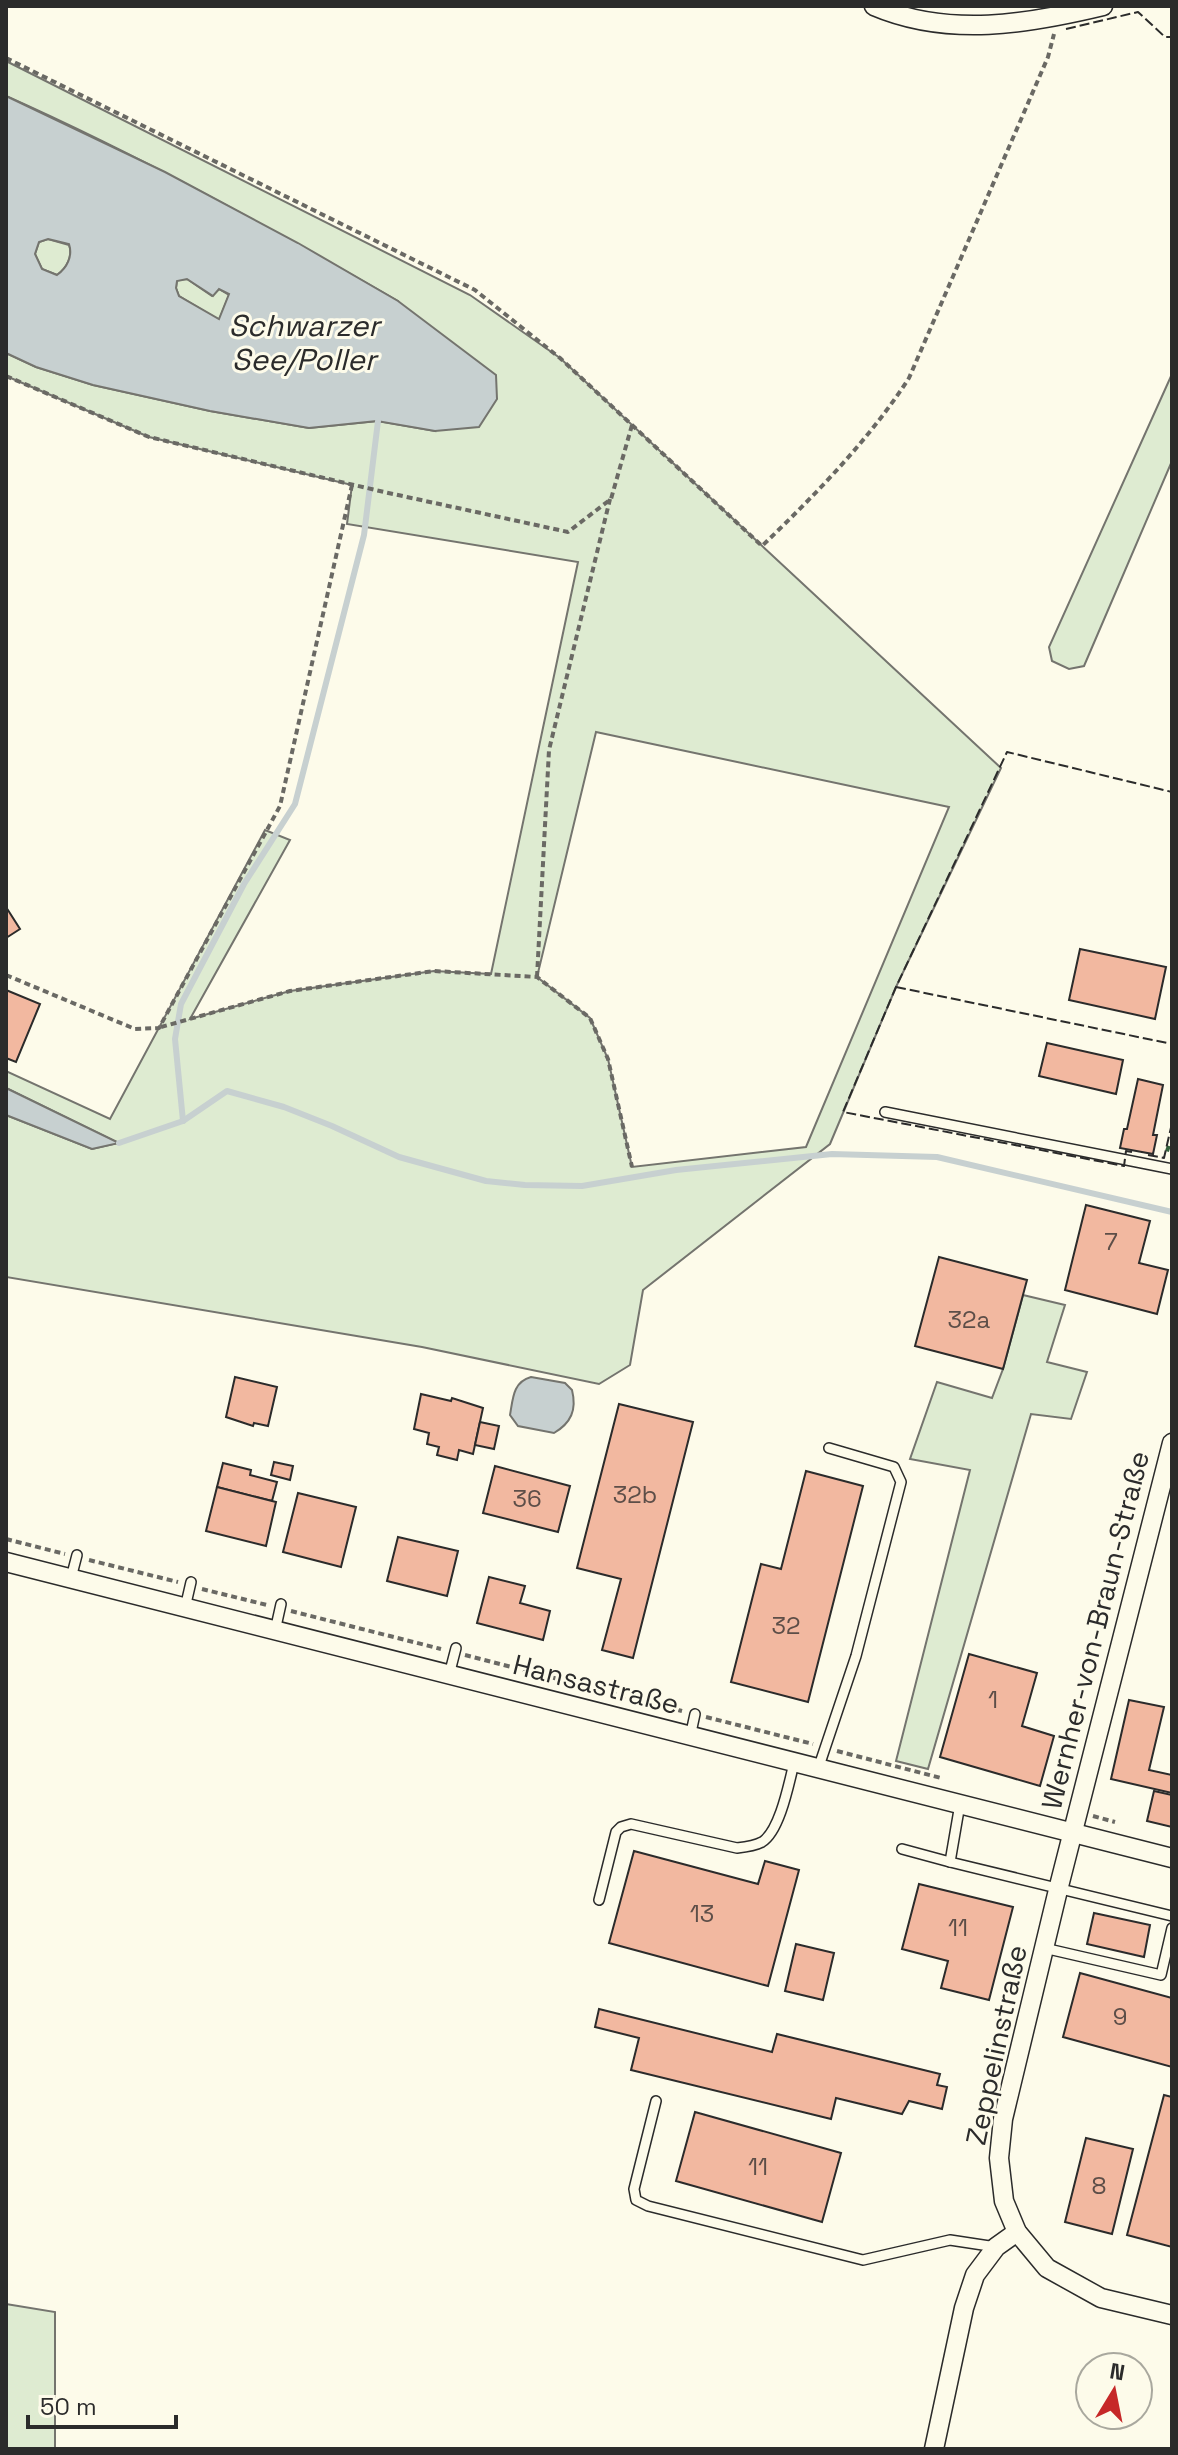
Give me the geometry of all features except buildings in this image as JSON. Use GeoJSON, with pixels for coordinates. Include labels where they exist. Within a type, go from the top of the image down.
{"type":"FeatureCollection","features":[{"type":"Feature","properties":{"kind":"street"},"geometry":{"type":"LineString","coordinates":[[888,8],[929,22],[967,26],[1055,18],[1103,6]]}},
{"type":"Feature","properties":{"kind":"street","name":"Wernher-von-Braun-Straße"},"geometry":{"type":"LineString","coordinates":[[1072,1832],[1172,1443]]}},
{"type":"Feature","properties":{"kind":"street","name":"Hansastraße"},"geometry":{"type":"LineString","coordinates":[[6,1562],[1172,1858]]}},
{"type":"Feature","properties":{"kind":"street","name":"Zeppelinstraße"},"geometry":{"type":"LineString","coordinates":[[1072,1832],[1003,2119],[999,2158],[1004,2201],[1017,2232],[1047,2268],[1101,2298],[1172,2315]]}},
{"type":"Feature","properties":{"kind":"street"},"geometry":{"type":"LineString","coordinates":[[934,2449],[964,2308],[975,2275],[996,2247],[1017,2232]]}},
{"type":"Feature","properties":{"kind":"lane"},"geometry":{"type":"LineString","coordinates":[[885,1112],[1172,1169]]}},
{"type":"Feature","properties":{"kind":"lane"},"geometry":{"type":"LineString","coordinates":[[818,1769],[856,1656],[901,1482],[894,1467],[829,1448]]}},
{"type":"Feature","properties":{"kind":"lane"},"geometry":{"type":"LineString","coordinates":[[71,1579],[77,1556]]}},
{"type":"Feature","properties":{"kind":"lane"},"geometry":{"type":"LineString","coordinates":[[185,1608],[190,1584]]}},
{"type":"Feature","properties":{"kind":"lane"},"geometry":{"type":"LineString","coordinates":[[275,1631],[280,1606]]}},
{"type":"Feature","properties":{"kind":"lane"},"geometry":{"type":"LineString","coordinates":[[449,1675],[455,1650]]}},
{"type":"Feature","properties":{"kind":"lane"},"geometry":{"type":"LineString","coordinates":[[690,1737],[695,1714]]}},
{"type":"Feature","properties":{"kind":"lane"},"geometry":{"type":"LineString","coordinates":[[599,1900],[616,1832],[621,1827],[631,1824],[723,1846],[751,1846],[764,1841],[773,1831],[794,1763]]}},
{"type":"Feature","properties":{"kind":"lane"},"geometry":{"type":"LineString","coordinates":[[950,1862],[960,1804]]}},
{"type":"Feature","properties":{"kind":"lane"},"geometry":{"type":"LineString","coordinates":[[902,1849],[1172,1916]]}},
{"type":"Feature","properties":{"kind":"lane"},"geometry":{"type":"LineString","coordinates":[[1044,1948],[1161,1975],[1172,1928]]}},
{"type":"Feature","properties":{"kind":"lane"},"geometry":{"type":"LineString","coordinates":[[656,2101],[634,2189],[636,2200],[648,2206],[863,2260],[950,2240],[996,2247]]}},
{"type":"Feature","properties":{"kind":"path"},"geometry":{"type":"LineString","coordinates":[[6,58],[475,290],[560,358],[762,546],[847,457],[890,407],[909,378],[1048,57],[1054,39],[1055,18]]}},
{"type":"Feature","properties":{"kind":"path"},"geometry":{"type":"LineString","coordinates":[[6,376],[149,437],[568,532],[611,499]]}},
{"type":"Feature","properties":{"kind":"path"},"geometry":{"type":"LineString","coordinates":[[537,977],[549,750],[632,425]]}},
{"type":"Feature","properties":{"kind":"path"},"geometry":{"type":"LineString","coordinates":[[162,1027],[280,806],[352,485]]}},
{"type":"Feature","properties":{"kind":"path"},"geometry":{"type":"LineString","coordinates":[[6,975],[135,1029],[162,1027],[290,991],[434,971],[537,977],[590,1018],[608,1059],[632,1167]]}},
{"type":"Feature","properties":{"kind":"path"},"geometry":{"type":"LineString","coordinates":[[6,1539],[455,1650],[955,1781]]}},
{"type":"Feature","properties":{"kind":"path"},"geometry":{"type":"LineString","coordinates":[[1077,1812],[1118,1823]]}},
{"type":"Feature","properties":{"kind":"green space"},"geometry":{"type":"Polygon","coordinates":[[[6,61],[470,295],[560,358],[1001,768],[896,987],[830,1144],[643,1290],[630,1365],[599,1384],[422,1347],[6,1277],[6,1115],[92,1149],[118,1143],[6,1088],[6,1071],[110,1119],[265,830],[290,840],[190,1019],[290,991],[434,971],[491,974],[578,562],[347,524],[352,485],[149,437],[6,376],[6,353],[36,367],[93,385],[210,411],[309,428],[378,421],[435,431],[398,301],[156,168],[6,96],[6,61]],[[596,732],[537,977],[590,1018],[608,1059],[632,1167],[806,1147],[949,807],[596,732]]]}},
{"type":"Feature","properties":{"kind":"green space"},"geometry":{"type":"Polygon","coordinates":[[[48,239],[69,245],[70,249],[68,262],[57,275],[42,269],[35,254],[39,242],[48,239]]]}},
{"type":"Feature","properties":{"kind":"green space"},"geometry":{"type":"Polygon","coordinates":[[[187,279],[212,296],[219,289],[229,295],[219,320],[179,296],[177,280],[187,279]]]}},
{"type":"Feature","properties":{"kind":"green space"},"geometry":{"type":"Polygon","coordinates":[[[1172,374],[1172,461],[1084,666],[1069,669],[1052,661],[1049,647],[1172,374]]]}},
{"type":"Feature","properties":{"kind":"green space"},"geometry":{"type":"Polygon","coordinates":[[[1023,1295],[1065,1305],[1047,1362],[1087,1372],[1071,1419],[1031,1414],[928,1769],[896,1761],[970,1470],[910,1459],[937,1382],[992,1398],[1023,1295]]]}},
{"type":"Feature","properties":{"kind":"green space"},"geometry":{"type":"Polygon","coordinates":[[[6,2304],[55,2312],[55,2449],[6,2449],[6,2304]]]}},
{"type":"Feature","properties":{"kind":"water","name":"Schwarzer See/Poller"},"geometry":{"type":"Polygon","coordinates":[[[6,96],[165,172],[398,301],[496,375],[497,399],[479,427],[435,431],[377,421],[309,428],[210,411],[93,385],[36,367],[6,353],[6,96]],[[48,239],[39,242],[35,254],[42,269],[57,275],[68,261],[69,244],[48,239]],[[187,279],[177,281],[179,296],[219,319],[229,294],[219,289],[213,296],[187,279]]]}},
{"type":"Feature","properties":{"kind":"water"},"geometry":{"type":"Polygon","coordinates":[[[6,1088],[119,1143],[92,1149],[6,1115],[6,1088]]]}},
{"type":"Feature","properties":{"kind":"water"},"geometry":{"type":"Polygon","coordinates":[[[531,1377],[565,1383],[572,1390],[574,1404],[571,1415],[565,1425],[554,1433],[518,1426],[510,1415],[517,1387],[531,1377]]]}},
{"type":"Feature","properties":{"kind":"waterway"},"geometry":{"type":"LineString","coordinates":[[183,1121],[175,1039],[181,1004],[244,884],[295,804],[364,535],[378,421]]}},
{"type":"Feature","properties":{"kind":"waterway"},"geometry":{"type":"LineString","coordinates":[[119,1143],[183,1121],[227,1091],[284,1107],[399,1157],[486,1181],[582,1186],[676,1170],[832,1154],[937,1157],[1172,1212]]}},
{"type":"Feature","properties":{"kind":"hedge"},"geometry":{"type":"LineString","coordinates":[[1166,1148],[1172,1150]]}},
{"type":"Feature","properties":{"kind":"fence"},"geometry":{"type":"LineString","coordinates":[[1066,29],[1138,12],[1165,37],[1172,37]]}},
{"type":"Feature","properties":{"kind":"fence"},"geometry":{"type":"LineString","coordinates":[[1132,1152],[1126,1151],[1124,1166],[843,1112],[896,987],[1007,752],[1172,792]]}},
{"type":"Feature","properties":{"kind":"fence"},"geometry":{"type":"LineString","coordinates":[[896,987],[1172,1044]]}},
{"type":"Feature","properties":{"kind":"fence"},"geometry":{"type":"LineString","coordinates":[[1148,1155],[1164,1158],[1172,1123]]}}]}
